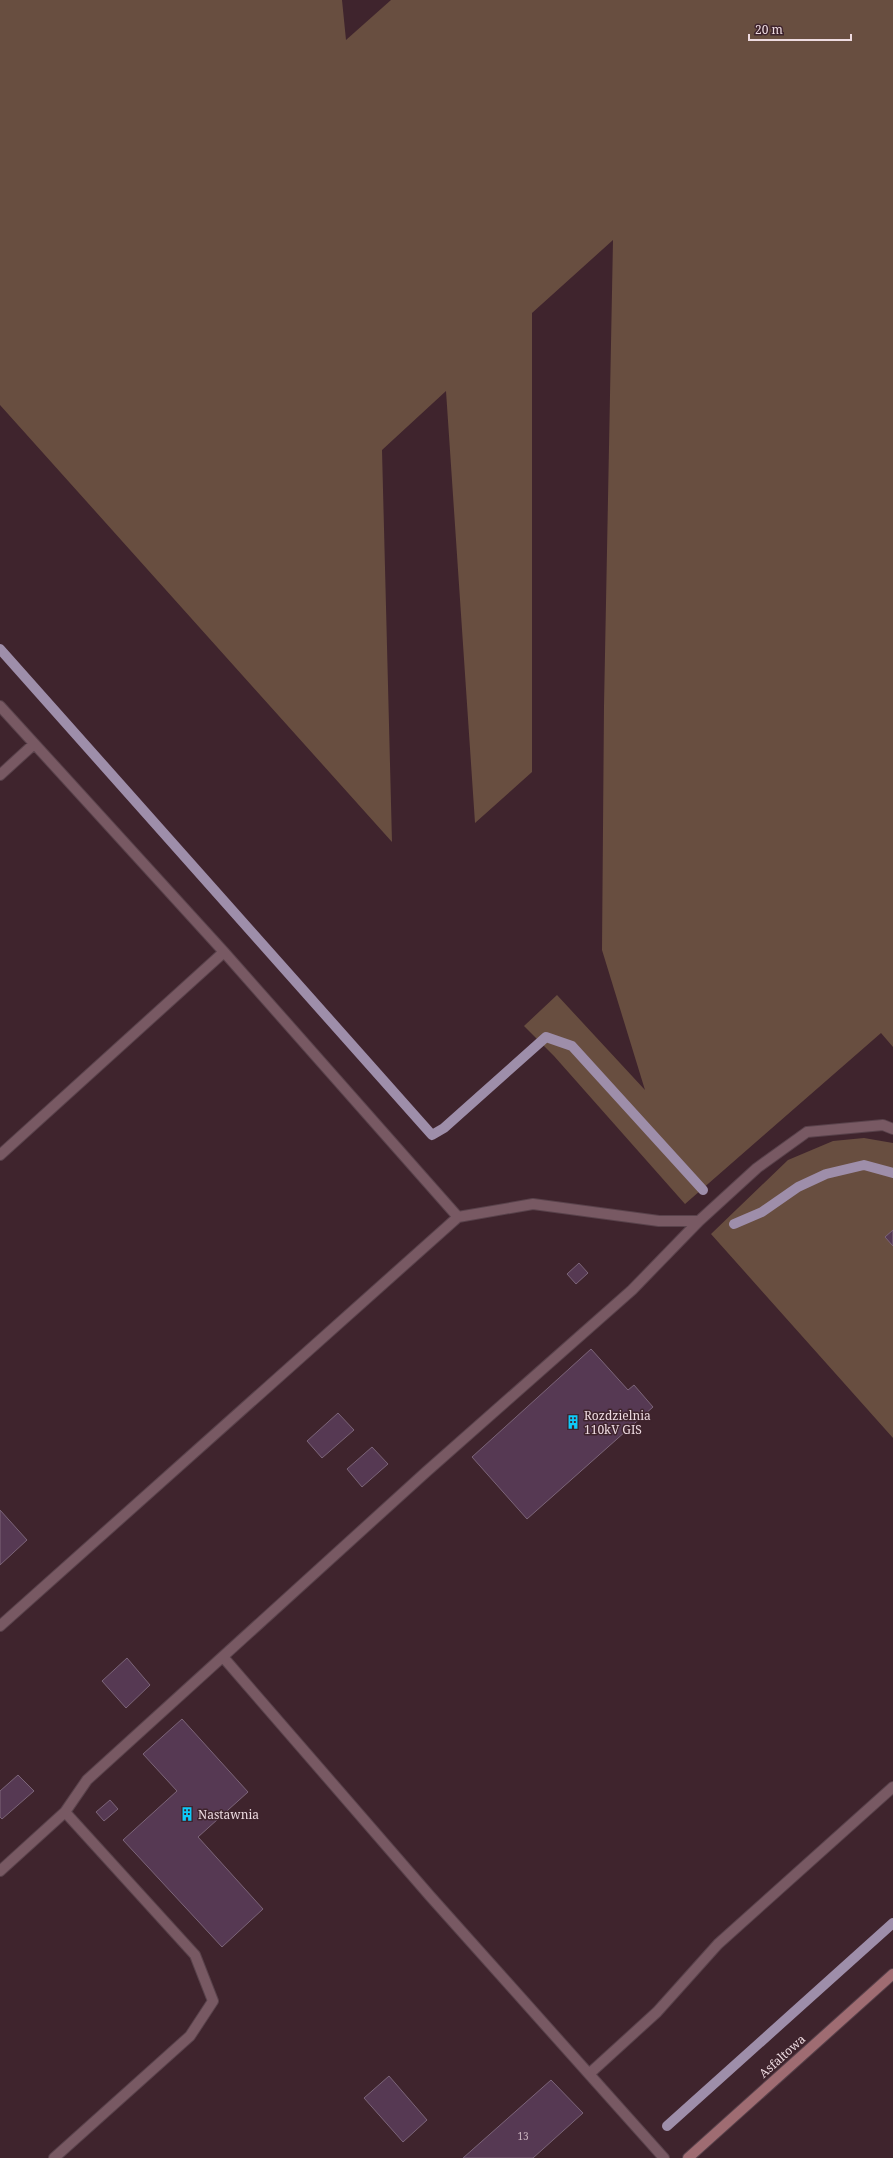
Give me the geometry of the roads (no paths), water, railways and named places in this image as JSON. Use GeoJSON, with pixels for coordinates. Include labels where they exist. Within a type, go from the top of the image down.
{"type":"FeatureCollection","features":[{"type":"Feature","properties":{"kind":"street","name":"Asfaltowa"},"geometry":{"type":"LineString","coordinates":[[688,2158],[893,1974]]}},
{"type":"Feature","properties":{"kind":"lane"},"geometry":{"type":"LineString","coordinates":[[0,706],[224,952],[458,1218]]}},
{"type":"Feature","properties":{"kind":"lane"},"geometry":{"type":"LineString","coordinates":[[0,775],[34,744]]}},
{"type":"Feature","properties":{"kind":"lane"},"geometry":{"type":"LineString","coordinates":[[0,1155],[224,952]]}},
{"type":"Feature","properties":{"kind":"lane"},"geometry":{"type":"LineString","coordinates":[[0,1871],[65,1812],[87,1780],[426,1472],[632,1290],[699,1221],[757,1168],[807,1132],[883,1125],[893,1129]]}},
{"type":"Feature","properties":{"kind":"lane"},"geometry":{"type":"LineString","coordinates":[[0,1626],[458,1218],[532,1204],[659,1221],[699,1221]]}},
{"type":"Feature","properties":{"kind":"lane"},"geometry":{"type":"LineString","coordinates":[[223,1657],[430,1896],[664,2158]]}},
{"type":"Feature","properties":{"kind":"lane"},"geometry":{"type":"LineString","coordinates":[[589,2074],[657,2012],[718,1944],[893,1787]]}},
{"type":"Feature","properties":{"kind":"lane"},"geometry":{"type":"LineString","coordinates":[[54,2158],[190,2036],[213,2001],[195,1955],[65,1812]]}},
{"type":"Feature","properties":{"kind":"waterway"},"geometry":{"type":"LineString","coordinates":[[0,649],[432,1135],[444,1128],[546,1037],[572,1046],[703,1190]]}},
{"type":"Feature","properties":{"kind":"waterway"},"geometry":{"type":"LineString","coordinates":[[734,1224],[762,1212],[798,1187],[826,1174],[864,1165],[893,1173]]}},
{"type":"Feature","properties":{"kind":"waterway"},"geometry":{"type":"LineString","coordinates":[[667,2126],[893,1923]]}},
{"type":"Feature","properties":{"kind":"place","name":"Rozdzielnia 110kV GIS"},"geometry":{"type":"Point","coordinates":[573,1422]}},
{"type":"Feature","properties":{"kind":"place","name":"Nastawnia"},"geometry":{"type":"Point","coordinates":[187,1814]}}]}
